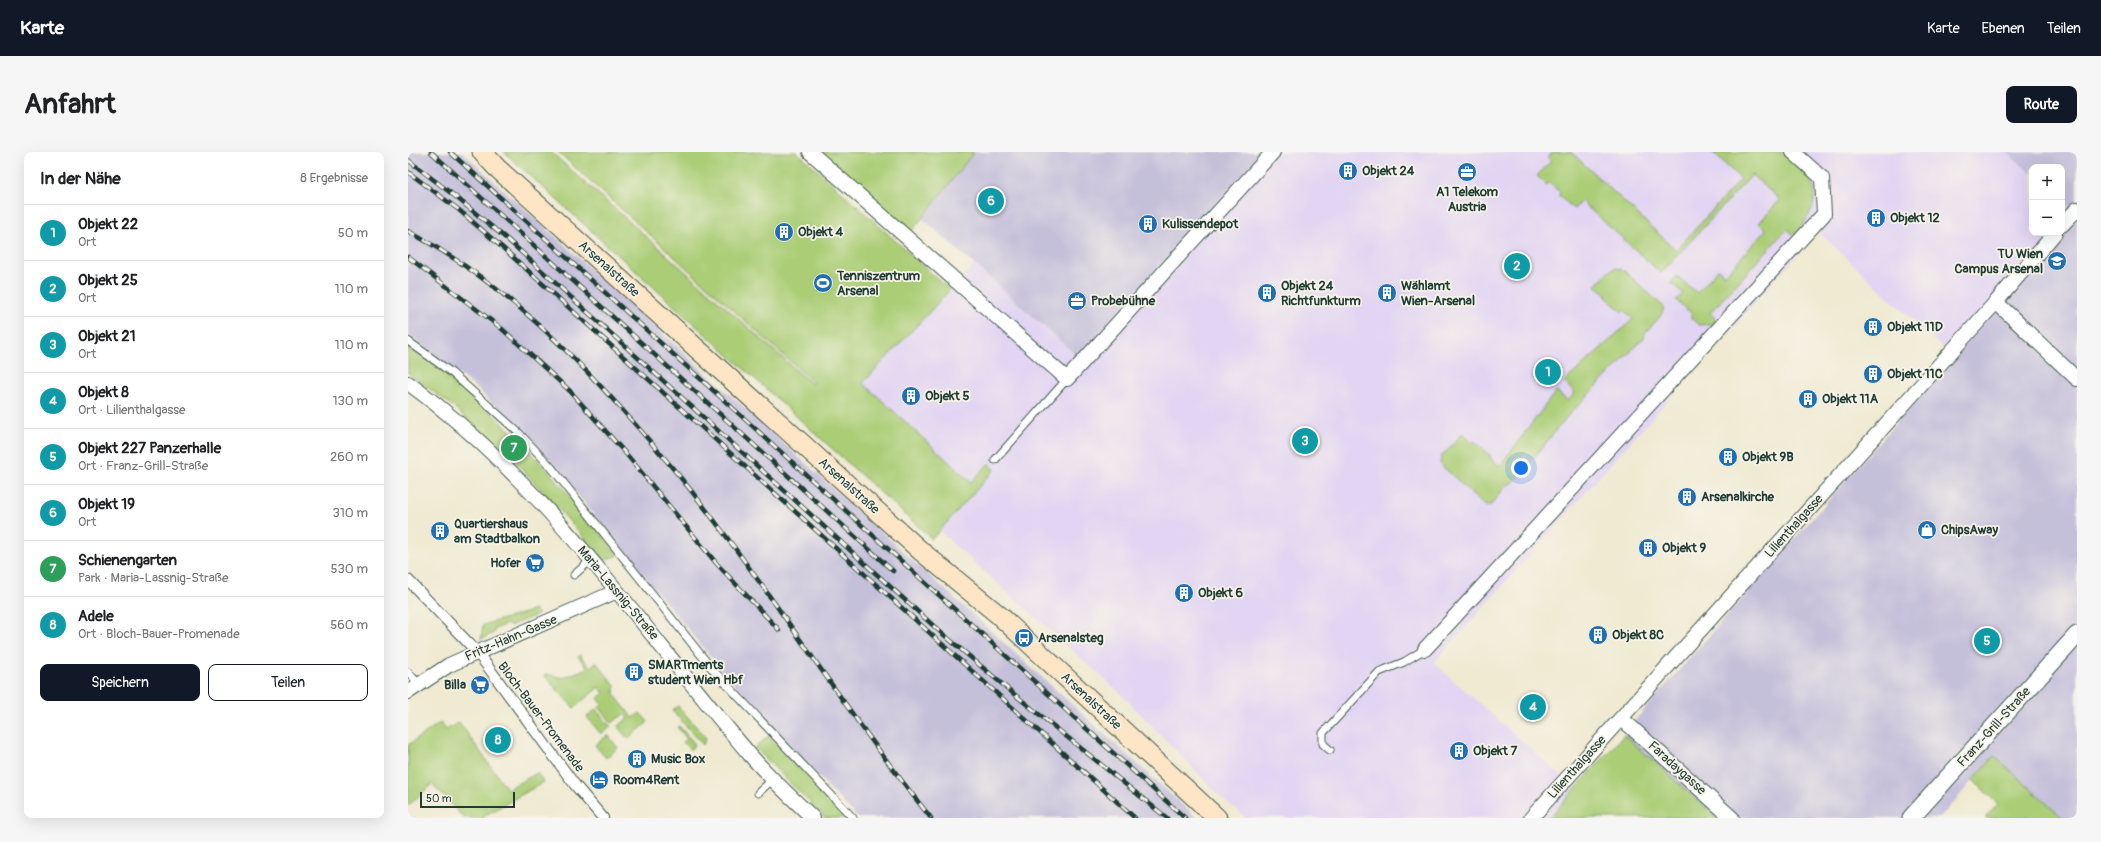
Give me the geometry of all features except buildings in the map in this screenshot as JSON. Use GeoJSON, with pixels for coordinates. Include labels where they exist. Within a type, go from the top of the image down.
{"type":"FeatureCollection","features":[{"type":"Feature","properties":{"kind":"main road","name":"Arsenalstraße"},"geometry":{"type":"LineString","coordinates":[[482,152],[503,173],[922,552],[1014,629],[1217,818]]}},
{"type":"Feature","properties":{"kind":"street"},"geometry":{"type":"LineString","coordinates":[[810,152],[1067,379],[1273,152]]}},
{"type":"Feature","properties":{"kind":"street"},"geometry":{"type":"LineString","coordinates":[[1425,649],[1824,214],[1822,178],[1793,152]]}},
{"type":"Feature","properties":{"kind":"street"},"geometry":{"type":"LineString","coordinates":[[2065,222],[2077,209]]}},
{"type":"Feature","properties":{"kind":"street","name":"Lilienthalgasse"},"geometry":{"type":"LineString","coordinates":[[1531,818],[1996,302],[2052,236]]}},
{"type":"Feature","properties":{"kind":"street"},"geometry":{"type":"LineString","coordinates":[[1996,302],[2077,379]]}},
{"type":"Feature","properties":{"kind":"street","name":"Maria-Lassnig-Straße"},"geometry":{"type":"LineString","coordinates":[[408,383],[453,418],[496,457],[546,507],[617,591],[752,757],[813,818]]}},
{"type":"Feature","properties":{"kind":"street","name":"Bloch-Bauer-Promenade"},"geometry":{"type":"LineString","coordinates":[[408,580],[477,652],[575,784],[603,818]]}},
{"type":"Feature","properties":{"kind":"street","name":"Fritz-Hahn-Gasse"},"geometry":{"type":"LineString","coordinates":[[413,688],[449,665],[617,591]]}},
{"type":"Feature","properties":{"kind":"street","name":"Franz-Grill-Straße"},"geometry":{"type":"LineString","coordinates":[[1911,818],[2077,634]]}},
{"type":"Feature","properties":{"kind":"street","name":"Faradaygasse"},"geometry":{"type":"LineString","coordinates":[[1621,718],[1732,818]]}},
{"type":"Feature","properties":{"kind":"lane"},"geometry":{"type":"LineString","coordinates":[[408,341],[452,373],[518,433],[551,467],[713,670],[853,818]]}},
{"type":"Feature","properties":{"kind":"lane"},"geometry":{"type":"LineString","coordinates":[[995,460],[1067,379]]}},
{"type":"Feature","properties":{"kind":"lane"},"geometry":{"type":"LineString","coordinates":[[574,575],[591,560]]}},
{"type":"Feature","properties":{"kind":"lane"},"geometry":{"type":"LineString","coordinates":[[1330,750],[1323,744],[1323,733],[1379,672],[1404,662],[1425,649]]}},
{"type":"Feature","properties":{"kind":"lane"},"geometry":{"type":"LineString","coordinates":[[408,672],[413,688]]}},
{"type":"Feature","properties":{"kind":"lane"},"geometry":{"type":"LineString","coordinates":[[758,793],[773,779]]}},
{"type":"Feature","properties":{"kind":"shaded area"},"geometry":{"type":"Polygon","coordinates":[[[408,152],[462,152],[1197,818],[858,818],[776,732],[718,666],[550,461],[475,387],[408,334],[408,152]]]}},
{"type":"Feature","properties":{"kind":"shaded area"},"geometry":{"type":"Polygon","coordinates":[[[974,152],[1263,152],[1077,356],[922,218],[974,152]]]}},
{"type":"Feature","properties":{"kind":"shaded area"},"geometry":{"type":"Polygon","coordinates":[[[1263,152],[2077,152],[2077,379],[1953,358],[1818,231],[1434,663],[1576,789],[1549,818],[1246,818],[1224,800],[1120,693],[939,531],[994,469],[988,463],[971,482],[863,383],[974,265],[1077,356],[1263,152]]]}},
{"type":"Feature","properties":{"kind":"shaded area"},"geometry":{"type":"Polygon","coordinates":[[[2077,152],[2077,214],[2065,203],[2065,164],[2029,164],[2029,171],[2008,153],[2077,152]]]}},
{"type":"Feature","properties":{"kind":"shaded area"},"geometry":{"type":"Polygon","coordinates":[[[2077,217],[2077,818],[2063,818],[1994,756],[1940,818],[1718,818],[1624,735],[1638,717],[2060,236],[2065,236],[2065,231],[2077,217]]]}},
{"type":"Feature","properties":{"kind":"green space","name":"Tenniszentrum Arsenal"},"geometry":{"type":"Polygon","coordinates":[[[504,152],[551,152],[812,384],[813,382],[558,152],[797,152],[950,290],[863,383],[971,482],[989,463],[995,469],[932,539],[504,152]]]}},
{"type":"Feature","properties":{"kind":"green space"},"geometry":{"type":"Polygon","coordinates":[[[818,152],[974,152],[909,235],[818,152]]]}},
{"type":"Feature","properties":{"kind":"green space"},"geometry":{"type":"Polygon","coordinates":[[[1553,152],[1571,152],[1676,250],[1741,179],[1712,152],[1782,152],[1805,172],[1812,183],[1814,199],[1809,215],[1800,229],[1794,235],[1787,229],[1710,313],[1717,320],[1712,324],[1699,325],[1691,318],[1691,313],[1676,300],[1683,293],[1671,283],[1677,276],[1697,293],[1718,269],[1725,275],[1766,230],[1759,223],[1780,200],[1752,175],[1661,273],[1581,201],[1574,209],[1559,196],[1560,192],[1549,183],[1546,185],[1537,176],[1551,161],[1548,158],[1553,152]]]}},
{"type":"Feature","properties":{"kind":"green space"},"geometry":{"type":"Polygon","coordinates":[[[1615,268],[1622,269],[1664,307],[1663,312],[1645,334],[1643,339],[1566,418],[1514,482],[1507,485],[1490,506],[1485,506],[1440,464],[1441,457],[1463,433],[1472,443],[1474,441],[1491,456],[1490,458],[1500,466],[1556,391],[1568,401],[1575,393],[1564,382],[1633,319],[1624,310],[1622,312],[1605,296],[1607,294],[1596,286],[1609,271],[1615,268]]]}},
{"type":"Feature","properties":{"kind":"green space"},"geometry":{"type":"Polygon","coordinates":[[[408,345],[468,392],[521,442],[570,496],[618,555],[602,561],[581,534],[514,460],[451,405],[408,373],[408,345]]]}},
{"type":"Feature","properties":{"kind":"green space"},"geometry":{"type":"Polygon","coordinates":[[[535,610],[539,614],[510,626],[507,624],[495,629],[494,633],[481,639],[483,625],[535,610]]]}},
{"type":"Feature","properties":{"kind":"green space"},"geometry":{"type":"Polygon","coordinates":[[[580,655],[590,667],[596,662],[615,686],[614,694],[633,718],[640,713],[648,722],[628,739],[618,727],[628,718],[624,714],[612,723],[599,707],[602,704],[598,698],[604,693],[599,687],[574,708],[544,675],[546,674],[563,678],[587,668],[578,656],[580,655]]]}},
{"type":"Feature","properties":{"kind":"green space"},"geometry":{"type":"Polygon","coordinates":[[[678,706],[706,738],[703,745],[672,710],[678,706]]]}},
{"type":"Feature","properties":{"kind":"green space"},"geometry":{"type":"Polygon","coordinates":[[[596,709],[611,727],[601,734],[587,717],[596,709]]]}},
{"type":"Feature","properties":{"kind":"green space"},"geometry":{"type":"Polygon","coordinates":[[[441,722],[446,730],[459,722],[507,789],[537,773],[544,782],[484,816],[484,818],[464,818],[432,784],[408,806],[408,745],[441,722]]]}},
{"type":"Feature","properties":{"kind":"green space"},"geometry":{"type":"Polygon","coordinates":[[[679,726],[695,744],[690,750],[683,742],[687,739],[677,727],[679,726]]]}},
{"type":"Feature","properties":{"kind":"green space"},"geometry":{"type":"Polygon","coordinates":[[[608,735],[618,748],[606,758],[595,745],[608,735]]]}},
{"type":"Feature","properties":{"kind":"green space"},"geometry":{"type":"Polygon","coordinates":[[[769,735],[848,818],[825,818],[755,748],[769,735]]]}},
{"type":"Feature","properties":{"kind":"green space"},"geometry":{"type":"Polygon","coordinates":[[[1624,735],[1718,818],[1549,818],[1624,735]]]}},
{"type":"Feature","properties":{"kind":"green space"},"geometry":{"type":"Polygon","coordinates":[[[1994,756],[2063,818],[1985,818],[1998,804],[1973,780],[1994,756]]]}},
{"type":"Feature","properties":{"kind":"railway"},"geometry":{"type":"LineString","coordinates":[[431,152],[893,571]]}},
{"type":"Feature","properties":{"kind":"railway"},"geometry":{"type":"LineString","coordinates":[[450,152],[1185,818]]}},
{"type":"Feature","properties":{"kind":"railway"},"geometry":{"type":"LineString","coordinates":[[408,160],[508,240],[937,629],[1014,694],[1167,818]]}},
{"type":"Feature","properties":{"kind":"railway"},"geometry":{"type":"LineString","coordinates":[[408,172],[459,210],[504,249],[1135,818]]}},
{"type":"Feature","properties":{"kind":"railway"},"geometry":{"type":"LineString","coordinates":[[408,231],[439,249],[498,290],[552,337],[602,387],[651,442],[698,499],[747,564],[850,711],[931,818]]}},
{"type":"Feature","properties":{"kind":"railway"},"geometry":{"type":"LineString","coordinates":[[408,257],[501,328],[570,391],[627,455],[717,564],[779,630]]}},
{"type":"Feature","properties":{"kind":"place","name":"Objekt 24"},"geometry":{"type":"Point","coordinates":[1348,171]}},
{"type":"Feature","properties":{"kind":"place","name":"A1 Telekom Austria"},"geometry":{"type":"Point","coordinates":[1467,172]}},
{"type":"Feature","properties":{"kind":"place","name":"Objekt 19"},"geometry":{"type":"Point","coordinates":[991,201]}},
{"type":"Feature","properties":{"kind":"place","name":"Objekt 12"},"geometry":{"type":"Point","coordinates":[1876,218]}},
{"type":"Feature","properties":{"kind":"place","name":"Kulissendepot"},"geometry":{"type":"Point","coordinates":[1148,224]}},
{"type":"Feature","properties":{"kind":"place","name":"Objekt 4"},"geometry":{"type":"Point","coordinates":[784,232]}},
{"type":"Feature","properties":{"kind":"place","name":"TU Wien Campus Arsenal"},"geometry":{"type":"Point","coordinates":[2057,261]}},
{"type":"Feature","properties":{"kind":"place","name":"Objekt 25"},"geometry":{"type":"Point","coordinates":[1517,266]}},
{"type":"Feature","properties":{"kind":"place","name":"Tenniszentrum Arsenal"},"geometry":{"type":"Point","coordinates":[823,283]}},
{"type":"Feature","properties":{"kind":"place","name":"Objekt 24 Richtfunkturm"},"geometry":{"type":"Point","coordinates":[1267,293]}},
{"type":"Feature","properties":{"kind":"place","name":"Wählamt Wien-Arsenal"},"geometry":{"type":"Point","coordinates":[1387,293]}},
{"type":"Feature","properties":{"kind":"place","name":"Probebühne"},"geometry":{"type":"Point","coordinates":[1077,301]}},
{"type":"Feature","properties":{"kind":"place","name":"Objekt 11D"},"geometry":{"type":"Point","coordinates":[1873,327]}},
{"type":"Feature","properties":{"kind":"place","name":"Objekt 22"},"geometry":{"type":"Point","coordinates":[1548,372]}},
{"type":"Feature","properties":{"kind":"place","name":"Objekt 11C"},"geometry":{"type":"Point","coordinates":[1873,374]}},
{"type":"Feature","properties":{"kind":"place","name":"Objekt 5"},"geometry":{"type":"Point","coordinates":[911,396]}},
{"type":"Feature","properties":{"kind":"place","name":"Objekt 11A"},"geometry":{"type":"Point","coordinates":[1808,399]}},
{"type":"Feature","properties":{"kind":"place","name":"Objekt 21"},"geometry":{"type":"Point","coordinates":[1305,441]}},
{"type":"Feature","properties":{"kind":"place","name":"Schienengarten"},"geometry":{"type":"Point","coordinates":[514,448]}},
{"type":"Feature","properties":{"kind":"place","name":"Objekt 9B"},"geometry":{"type":"Point","coordinates":[1728,457]}},
{"type":"Feature","properties":{"kind":"place","name":"Arsenalkirche"},"geometry":{"type":"Point","coordinates":[1687,497]}},
{"type":"Feature","properties":{"kind":"place","name":"ChipsAway"},"geometry":{"type":"Point","coordinates":[1927,530]}},
{"type":"Feature","properties":{"kind":"place","name":"Quartiershaus am Stadtbalkon"},"geometry":{"type":"Point","coordinates":[440,531]}},
{"type":"Feature","properties":{"kind":"place","name":"Objekt 9"},"geometry":{"type":"Point","coordinates":[1648,548]}},
{"type":"Feature","properties":{"kind":"place","name":"Hofer"},"geometry":{"type":"Point","coordinates":[535,563]}},
{"type":"Feature","properties":{"kind":"place","name":"Objekt 6"},"geometry":{"type":"Point","coordinates":[1184,593]}},
{"type":"Feature","properties":{"kind":"place","name":"Objekt 8C"},"geometry":{"type":"Point","coordinates":[1598,635]}},
{"type":"Feature","properties":{"kind":"place","name":"Arsenalsteg"},"geometry":{"type":"Point","coordinates":[1024,638]}},
{"type":"Feature","properties":{"kind":"place","name":"Objekt 227 Panzerhalle"},"geometry":{"type":"Point","coordinates":[1987,641]}},
{"type":"Feature","properties":{"kind":"place","name":"SMARTments student Wien Hbf"},"geometry":{"type":"Point","coordinates":[634,672]}},
{"type":"Feature","properties":{"kind":"place","name":"Billa"},"geometry":{"type":"Point","coordinates":[480,685]}},
{"type":"Feature","properties":{"kind":"place","name":"Objekt 8"},"geometry":{"type":"Point","coordinates":[1533,707]}},
{"type":"Feature","properties":{"kind":"place","name":"Adele"},"geometry":{"type":"Point","coordinates":[498,740]}},
{"type":"Feature","properties":{"kind":"place","name":"Objekt 7"},"geometry":{"type":"Point","coordinates":[1459,751]}},
{"type":"Feature","properties":{"kind":"place","name":"Music Box"},"geometry":{"type":"Point","coordinates":[637,759]}},
{"type":"Feature","properties":{"kind":"place","name":"Room4Rent"},"geometry":{"type":"Point","coordinates":[599,780]}}]}
